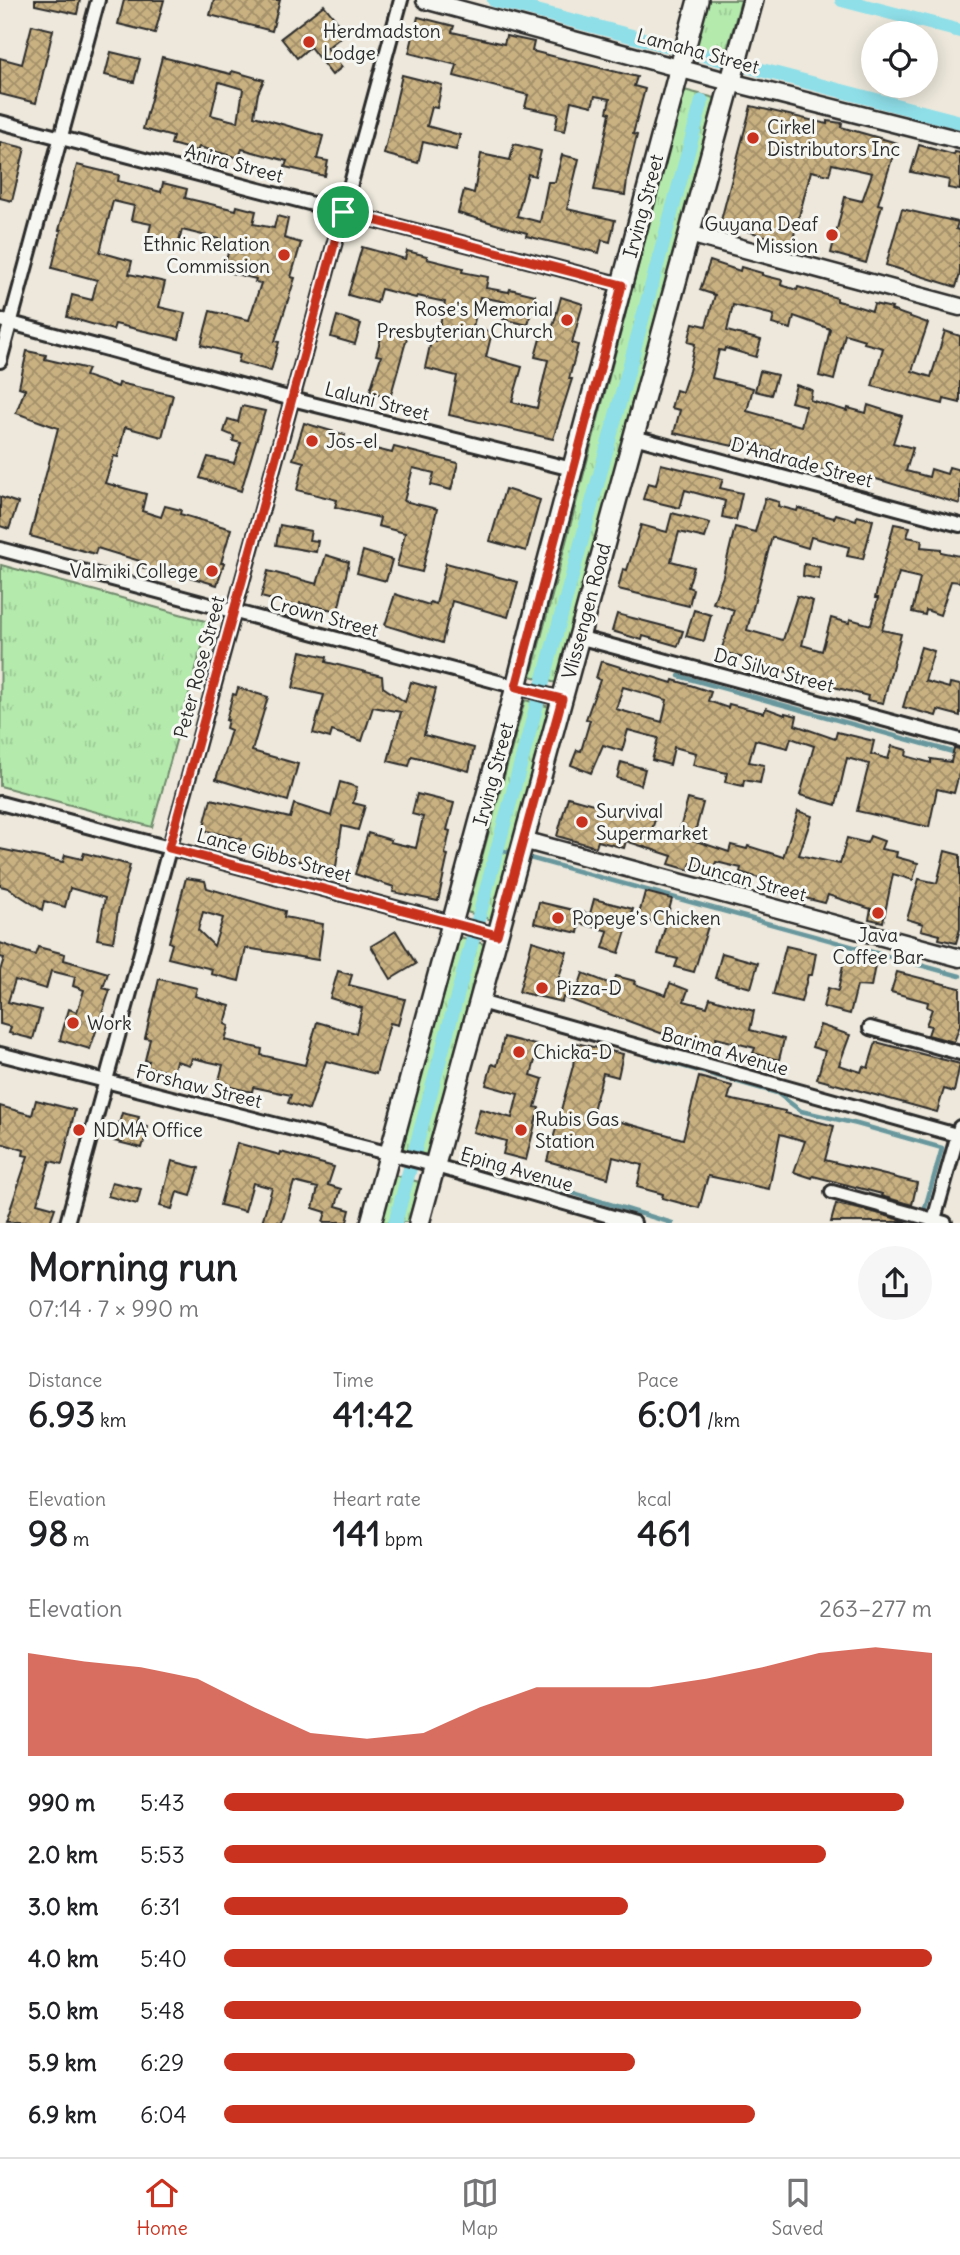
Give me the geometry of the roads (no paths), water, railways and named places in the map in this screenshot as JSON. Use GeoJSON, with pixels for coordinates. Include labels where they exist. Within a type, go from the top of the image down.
{"type":"FeatureCollection","features":[{"type":"Feature","properties":{"kind":"main road","name":"Irving Street"},"geometry":{"type":"LineString","coordinates":[[371,1223],[395,1155],[458,924],[521,688],[572,469],[698,0]]}},
{"type":"Feature","properties":{"kind":"main road","name":"Vlissengen Road"},"geometry":{"type":"LineString","coordinates":[[419,1223],[428,1164],[480,1002],[491,933],[523,840],[555,697],[578,637],[753,0]]}},
{"type":"Feature","properties":{"kind":"street"},"geometry":{"type":"LineString","coordinates":[[0,361],[5,321],[61,138],[98,0]]}},
{"type":"Feature","properties":{"kind":"street","name":"Peter Rose Street"},"geometry":{"type":"LineString","coordinates":[[67,1223],[401,0]]}},
{"type":"Feature","properties":{"kind":"street","name":"Lamaha Street"},"geometry":{"type":"LineString","coordinates":[[425,0],[684,56],[730,82],[960,140]]}},
{"type":"Feature","properties":{"kind":"street","name":"Anira Street"},"geometry":{"type":"LineString","coordinates":[[0,122],[622,285]]}},
{"type":"Feature","properties":{"kind":"street"},"geometry":{"type":"LineString","coordinates":[[689,234],[960,307]]}},
{"type":"Feature","properties":{"kind":"street","name":"Laluni Street"},"geometry":{"type":"LineString","coordinates":[[5,321],[292,400],[572,469]]}},
{"type":"Feature","properties":{"kind":"street","name":"D'Andrade Street"},"geometry":{"type":"LineString","coordinates":[[634,437],[960,525]]}},
{"type":"Feature","properties":{"kind":"street","name":"Crown Street"},"geometry":{"type":"LineString","coordinates":[[0,549],[555,697]]}},
{"type":"Feature","properties":{"kind":"street","name":"Da Silva Street"},"geometry":{"type":"LineString","coordinates":[[578,637],[960,740]]}},
{"type":"Feature","properties":{"kind":"street","name":"Lance Gibbs Street"},"geometry":{"type":"LineString","coordinates":[[0,803],[491,933]]}},
{"type":"Feature","properties":{"kind":"street","name":"Duncan Street"},"geometry":{"type":"LineString","coordinates":[[523,840],[960,958]]}},
{"type":"Feature","properties":{"kind":"street","name":"Barima Avenue"},"geometry":{"type":"LineString","coordinates":[[480,1002],[958,1135]]}},
{"type":"Feature","properties":{"kind":"street"},"geometry":{"type":"LineString","coordinates":[[870,1028],[960,1053]]}},
{"type":"Feature","properties":{"kind":"street","name":"Forshaw Street"},"geometry":{"type":"LineString","coordinates":[[0,1054],[395,1155]]}},
{"type":"Feature","properties":{"kind":"street"},"geometry":{"type":"LineString","coordinates":[[832,1192],[932,1220],[958,1135]]}},
{"type":"Feature","properties":{"kind":"street","name":"Eping Avenue"},"geometry":{"type":"LineString","coordinates":[[395,1155],[634,1223]]}},
{"type":"Feature","properties":{"kind":"waterway"},"geometry":{"type":"LineString","coordinates":[[494,0],[960,122]]}},
{"type":"Feature","properties":{"kind":"waterway"},"geometry":{"type":"LineString","coordinates":[[842,0],[960,31]]}},
{"type":"Feature","properties":{"kind":"waterway"},"geometry":{"type":"LineString","coordinates":[[395,1223],[702,101]]}},
{"type":"Feature","properties":{"kind":"waterway"},"geometry":{"type":"LineString","coordinates":[[679,676],[960,754]]}},
{"type":"Feature","properties":{"kind":"waterway"},"geometry":{"type":"LineString","coordinates":[[498,849],[514,854]]}},
{"type":"Feature","properties":{"kind":"waterway"},"geometry":{"type":"LineString","coordinates":[[526,857],[960,976]]}},
{"type":"Feature","properties":{"kind":"waterway"},"geometry":{"type":"LineString","coordinates":[[654,1058],[777,1093],[801,1111],[942,1148],[923,1215]]}},
{"type":"Feature","properties":{"kind":"waterway"},"geometry":{"type":"LineString","coordinates":[[534,1181],[672,1223]]}},
{"type":"Feature","properties":{"kind":"place","name":"Herdmadston Lodge"},"geometry":{"type":"Point","coordinates":[309,42]}},
{"type":"Feature","properties":{"kind":"place","name":"Cirkel Distributors Inc"},"geometry":{"type":"Point","coordinates":[753,138]}},
{"type":"Feature","properties":{"kind":"place","name":"Guyana Deaf Mission"},"geometry":{"type":"Point","coordinates":[832,235]}},
{"type":"Feature","properties":{"kind":"place","name":"Ethnic Relation Commission"},"geometry":{"type":"Point","coordinates":[284,255]}},
{"type":"Feature","properties":{"kind":"place","name":"Rose's Memorial Presbyterian Church"},"geometry":{"type":"Point","coordinates":[567,320]}},
{"type":"Feature","properties":{"kind":"place","name":"Jos-el"},"geometry":{"type":"Point","coordinates":[312,441]}},
{"type":"Feature","properties":{"kind":"place","name":"Valmiki College"},"geometry":{"type":"Point","coordinates":[212,571]}},
{"type":"Feature","properties":{"kind":"place","name":"Survival Supermarket"},"geometry":{"type":"Point","coordinates":[582,822]}},
{"type":"Feature","properties":{"kind":"place","name":"Java Coffee Bar"},"geometry":{"type":"Point","coordinates":[878,913]}},
{"type":"Feature","properties":{"kind":"place","name":"Popeye's Chicken"},"geometry":{"type":"Point","coordinates":[558,918]}},
{"type":"Feature","properties":{"kind":"place","name":"Pizza-D"},"geometry":{"type":"Point","coordinates":[542,988]}},
{"type":"Feature","properties":{"kind":"place","name":"Work"},"geometry":{"type":"Point","coordinates":[73,1023]}},
{"type":"Feature","properties":{"kind":"place","name":"Chicka-D"},"geometry":{"type":"Point","coordinates":[519,1052]}},
{"type":"Feature","properties":{"kind":"place","name":"NDMA Office"},"geometry":{"type":"Point","coordinates":[79,1130]}},
{"type":"Feature","properties":{"kind":"place","name":"Rubis Gas Station"},"geometry":{"type":"Point","coordinates":[521,1130]}}]}
